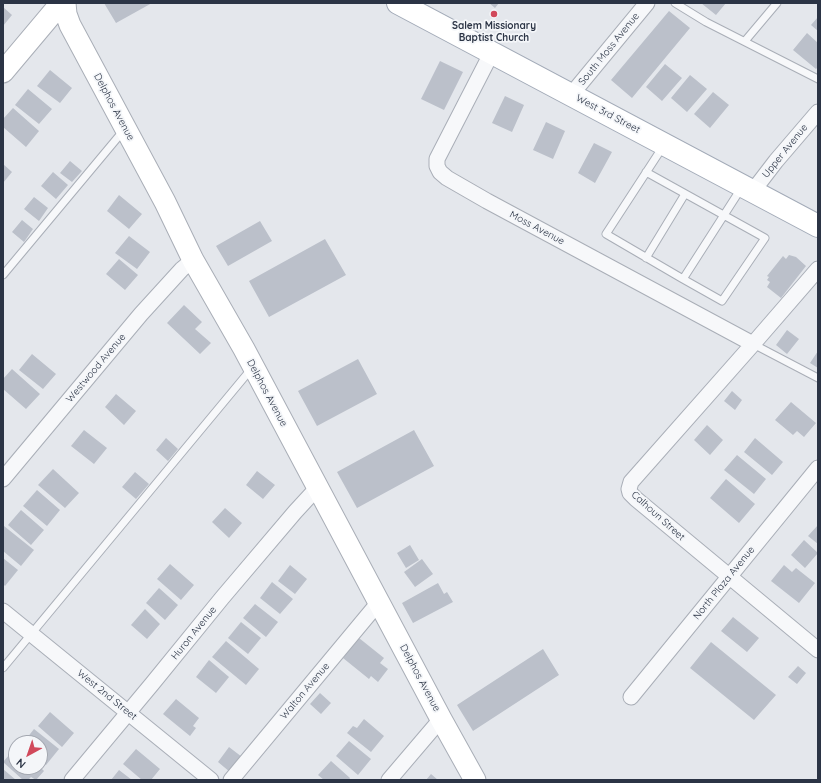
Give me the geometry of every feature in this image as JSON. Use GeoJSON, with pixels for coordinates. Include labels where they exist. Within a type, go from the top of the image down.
{"type":"FeatureCollection","features":[{"type":"Feature","properties":{"kind":"main road","name":"West 3rd Street"},"geometry":{"type":"LineString","coordinates":[[398,3],[818,226]]}},
{"type":"Feature","properties":{"kind":"street"},"geometry":{"type":"LineString","coordinates":[[3,72],[60,3]]}},
{"type":"Feature","properties":{"kind":"street","name":"Delphos Avenue"},"geometry":{"type":"LineString","coordinates":[[65,3],[66,14],[70,26],[165,202],[193,260],[253,367],[475,780]]}},
{"type":"Feature","properties":{"kind":"street","name":"South Moss Avenue"},"geometry":{"type":"LineString","coordinates":[[571,94],[647,3]]}},
{"type":"Feature","properties":{"kind":"street","name":"Moss Avenue"},"geometry":{"type":"LineString","coordinates":[[492,52],[437,159],[437,166],[440,172],[447,178],[487,201],[753,344]]}},
{"type":"Feature","properties":{"kind":"street","name":"Upper Avenue"},"geometry":{"type":"LineString","coordinates":[[748,188],[776,161],[818,112]]}},
{"type":"Feature","properties":{"kind":"street","name":"Westwood Avenue"},"geometry":{"type":"LineString","coordinates":[[3,479],[140,314],[182,268],[193,260]]}},
{"type":"Feature","properties":{"kind":"street"},"geometry":{"type":"LineString","coordinates":[[753,344],[818,269]]}},
{"type":"Feature","properties":{"kind":"street","name":"Calhoun Street"},"geometry":{"type":"LineString","coordinates":[[753,344],[631,482],[629,489],[630,493],[636,499],[818,650]]}},
{"type":"Feature","properties":{"kind":"street","name":"North Plaza Avenue"},"geometry":{"type":"LineString","coordinates":[[631,697],[818,468]]}},
{"type":"Feature","properties":{"kind":"street","name":"Huron Avenue"},"geometry":{"type":"LineString","coordinates":[[72,780],[222,598],[318,487]]}},
{"type":"Feature","properties":{"kind":"street","name":"Walton Avenue"},"geometry":{"type":"LineString","coordinates":[[231,780],[379,602]]}},
{"type":"Feature","properties":{"kind":"street","name":"West 2nd Street"},"geometry":{"type":"LineString","coordinates":[[3,611],[211,780]]}},
{"type":"Feature","properties":{"kind":"street"},"geometry":{"type":"LineString","coordinates":[[389,780],[441,719]]}},
{"type":"Feature","properties":{"kind":"lane"},"geometry":{"type":"LineString","coordinates":[[675,3],[706,22],[818,79]]}},
{"type":"Feature","properties":{"kind":"lane"},"geometry":{"type":"LineString","coordinates":[[745,41],[777,3]]}},
{"type":"Feature","properties":{"kind":"lane"},"geometry":{"type":"LineString","coordinates":[[3,275],[125,128]]}},
{"type":"Feature","properties":{"kind":"lane"},"geometry":{"type":"LineString","coordinates":[[646,172],[765,238],[722,301],[606,234],[664,144]]}},
{"type":"Feature","properties":{"kind":"lane"},"geometry":{"type":"LineString","coordinates":[[683,279],[724,215],[748,188]]}},
{"type":"Feature","properties":{"kind":"lane"},"geometry":{"type":"LineString","coordinates":[[646,258],[685,194]]}},
{"type":"Feature","properties":{"kind":"lane"},"geometry":{"type":"LineString","coordinates":[[753,344],[818,378]]}},
{"type":"Feature","properties":{"kind":"lane"},"geometry":{"type":"LineString","coordinates":[[3,668],[253,367]]}},
{"type":"Feature","properties":{"kind":"building"},"geometry":{"type":"Polygon","coordinates":[[[104,3],[152,3],[116,23],[104,3]]]}},
{"type":"Feature","properties":{"kind":"building"},"geometry":{"type":"Polygon","coordinates":[[[489,3],[499,3],[495,8],[489,3]]]}},
{"type":"Feature","properties":{"kind":"building"},"geometry":{"type":"Polygon","coordinates":[[[701,3],[726,3],[716,15],[701,3]]]}},
{"type":"Feature","properties":{"kind":"building"},"geometry":{"type":"Polygon","coordinates":[[[3,7],[12,15],[3,26],[3,7]]]}},
{"type":"Feature","properties":{"kind":"building"},"geometry":{"type":"Polygon","coordinates":[[[669,11],[690,28],[632,98],[611,80],[669,11]]]}},
{"type":"Feature","properties":{"kind":"building"},"geometry":{"type":"Polygon","coordinates":[[[818,17],[818,31],[811,25],[818,17]]]}},
{"type":"Feature","properties":{"kind":"building"},"geometry":{"type":"Polygon","coordinates":[[[807,33],[818,43],[818,67],[816,69],[793,50],[807,33]]]}},
{"type":"Feature","properties":{"kind":"building"},"geometry":{"type":"Polygon","coordinates":[[[440,61],[463,72],[444,110],[421,99],[440,61]]]}},
{"type":"Feature","properties":{"kind":"building"},"geometry":{"type":"Polygon","coordinates":[[[665,64],[682,78],[662,101],[646,87],[665,64]]]}},
{"type":"Feature","properties":{"kind":"building"},"geometry":{"type":"Polygon","coordinates":[[[50,70],[72,88],[60,103],[37,86],[50,70]]]}},
{"type":"Feature","properties":{"kind":"building"},"geometry":{"type":"Polygon","coordinates":[[[690,75],[707,89],[687,112],[671,98],[690,75]]]}},
{"type":"Feature","properties":{"kind":"building"},"geometry":{"type":"Polygon","coordinates":[[[28,89],[52,109],[39,124],[15,105],[28,89]]]}},
{"type":"Feature","properties":{"kind":"building"},"geometry":{"type":"Polygon","coordinates":[[[713,92],[729,105],[710,128],[694,114],[713,92]]]}},
{"type":"Feature","properties":{"kind":"building"},"geometry":{"type":"Polygon","coordinates":[[[505,96],[524,105],[512,132],[492,123],[505,96]]]}},
{"type":"Feature","properties":{"kind":"building"},"geometry":{"type":"Polygon","coordinates":[[[13,108],[39,131],[26,147],[3,127],[3,119],[13,108]]]}},
{"type":"Feature","properties":{"kind":"building"},"geometry":{"type":"Polygon","coordinates":[[[546,122],[565,131],[553,159],[533,150],[546,122]]]}},
{"type":"Feature","properties":{"kind":"building"},"geometry":{"type":"Polygon","coordinates":[[[594,143],[612,152],[595,183],[578,173],[594,143]]]}},
{"type":"Feature","properties":{"kind":"building"},"geometry":{"type":"Polygon","coordinates":[[[70,161],[82,171],[72,182],[60,173],[70,161]]]}},
{"type":"Feature","properties":{"kind":"building"},"geometry":{"type":"Polygon","coordinates":[[[3,164],[12,172],[3,183],[3,164]]]}},
{"type":"Feature","properties":{"kind":"building"},"geometry":{"type":"Polygon","coordinates":[[[53,172],[68,185],[56,199],[41,186],[53,172]]]}},
{"type":"Feature","properties":{"kind":"building"},"geometry":{"type":"Polygon","coordinates":[[[119,195],[142,214],[129,229],[107,211],[119,195]]]}},
{"type":"Feature","properties":{"kind":"building"},"geometry":{"type":"Polygon","coordinates":[[[34,197],[48,208],[39,221],[24,209],[34,197]]]}},
{"type":"Feature","properties":{"kind":"building"},"geometry":{"type":"Polygon","coordinates":[[[22,220],[33,229],[24,242],[12,232],[22,220]]]}},
{"type":"Feature","properties":{"kind":"building"},"geometry":{"type":"Polygon","coordinates":[[[260,221],[272,241],[228,266],[216,246],[260,221]]]}},
{"type":"Feature","properties":{"kind":"building"},"geometry":{"type":"Polygon","coordinates":[[[129,236],[150,252],[137,269],[115,253],[129,236]]]}},
{"type":"Feature","properties":{"kind":"building"},"geometry":{"type":"Polygon","coordinates":[[[325,239],[346,275],[269,317],[249,281],[325,239]]]}},
{"type":"Feature","properties":{"kind":"building"},"geometry":{"type":"Polygon","coordinates":[[[789,255],[796,257],[806,266],[781,298],[767,287],[770,282],[767,280],[769,277],[767,276],[783,256],[786,259],[789,255]]]}},
{"type":"Feature","properties":{"kind":"building"},"geometry":{"type":"Polygon","coordinates":[[[119,259],[138,275],[125,290],[106,274],[119,259]]]}},
{"type":"Feature","properties":{"kind":"building"},"geometry":{"type":"Polygon","coordinates":[[[184,305],[202,322],[195,329],[211,343],[200,354],[167,323],[184,305]]]}},
{"type":"Feature","properties":{"kind":"building"},"geometry":{"type":"Polygon","coordinates":[[[787,330],[799,339],[787,354],[776,345],[787,330]]]}},
{"type":"Feature","properties":{"kind":"building"},"geometry":{"type":"Polygon","coordinates":[[[818,351],[818,368],[810,363],[818,351]]]}},
{"type":"Feature","properties":{"kind":"building"},"geometry":{"type":"Polygon","coordinates":[[[32,354],[56,374],[43,389],[19,370],[32,354]]]}},
{"type":"Feature","properties":{"kind":"building"},"geometry":{"type":"Polygon","coordinates":[[[358,359],[377,394],[317,426],[298,391],[358,359]]]}},
{"type":"Feature","properties":{"kind":"building"},"geometry":{"type":"Polygon","coordinates":[[[12,369],[40,394],[26,409],[3,389],[3,379],[12,369]]]}},
{"type":"Feature","properties":{"kind":"building"},"geometry":{"type":"Polygon","coordinates":[[[732,391],[742,400],[735,410],[724,401],[732,391]]]}},
{"type":"Feature","properties":{"kind":"building"},"geometry":{"type":"Polygon","coordinates":[[[116,394],[136,411],[124,425],[105,407],[116,394]]]}},
{"type":"Feature","properties":{"kind":"building"},"geometry":{"type":"Polygon","coordinates":[[[791,402],[816,423],[804,437],[797,431],[793,435],[775,420],[791,402]]]}},
{"type":"Feature","properties":{"kind":"building"},"geometry":{"type":"Polygon","coordinates":[[[707,425],[723,440],[710,455],[694,440],[707,425]]]}},
{"type":"Feature","properties":{"kind":"building"},"geometry":{"type":"Polygon","coordinates":[[[84,430],[107,448],[94,464],[71,446],[84,430]]]}},
{"type":"Feature","properties":{"kind":"building"},"geometry":{"type":"Polygon","coordinates":[[[414,430],[434,466],[357,508],[337,472],[414,430]]]}},
{"type":"Feature","properties":{"kind":"building"},"geometry":{"type":"Polygon","coordinates":[[[166,438],[178,449],[168,461],[156,450],[166,438]]]}},
{"type":"Feature","properties":{"kind":"building"},"geometry":{"type":"Polygon","coordinates":[[[755,438],[783,462],[772,475],[744,452],[755,438]]]}},
{"type":"Feature","properties":{"kind":"building"},"geometry":{"type":"Polygon","coordinates":[[[737,455],[766,479],[754,494],[724,470],[737,455]]]}},
{"type":"Feature","properties":{"kind":"building"},"geometry":{"type":"Polygon","coordinates":[[[53,469],[79,493],[65,508],[38,485],[53,469]]]}},
{"type":"Feature","properties":{"kind":"building"},"geometry":{"type":"Polygon","coordinates":[[[257,471],[275,485],[263,499],[246,485],[257,471]]]}},
{"type":"Feature","properties":{"kind":"building"},"geometry":{"type":"Polygon","coordinates":[[[135,472],[149,484],[136,499],[122,487],[135,472]]]}},
{"type":"Feature","properties":{"kind":"building"},"geometry":{"type":"Polygon","coordinates":[[[726,479],[755,504],[739,523],[710,498],[726,479]]]}},
{"type":"Feature","properties":{"kind":"building"},"geometry":{"type":"Polygon","coordinates":[[[37,490],[60,510],[47,526],[23,506],[37,490]]]}},
{"type":"Feature","properties":{"kind":"building"},"geometry":{"type":"Polygon","coordinates":[[[225,508],[242,523],[229,538],[212,522],[225,508]]]}},
{"type":"Feature","properties":{"kind":"building"},"geometry":{"type":"Polygon","coordinates":[[[21,510],[44,530],[31,545],[8,525],[21,510]]]}},
{"type":"Feature","properties":{"kind":"building"},"geometry":{"type":"Polygon","coordinates":[[[818,525],[818,544],[808,536],[818,525]]]}},
{"type":"Feature","properties":{"kind":"building"},"geometry":{"type":"Polygon","coordinates":[[[4,526],[34,550],[21,566],[3,551],[4,526]]]}},
{"type":"Feature","properties":{"kind":"building"},"geometry":{"type":"Polygon","coordinates":[[[804,540],[818,553],[805,568],[791,555],[804,540]]]}},
{"type":"Feature","properties":{"kind":"building"},"geometry":{"type":"Polygon","coordinates":[[[410,545],[419,560],[406,568],[397,553],[410,545]]]}},
{"type":"Feature","properties":{"kind":"building"},"geometry":{"type":"Polygon","coordinates":[[[3,558],[18,570],[5,586],[3,584],[3,558]]]}},
{"type":"Feature","properties":{"kind":"building"},"geometry":{"type":"Polygon","coordinates":[[[422,559],[433,574],[415,587],[404,572],[422,559]]]}},
{"type":"Feature","properties":{"kind":"building"},"geometry":{"type":"Polygon","coordinates":[[[170,564],[194,585],[181,600],[157,579],[170,564]]]}},
{"type":"Feature","properties":{"kind":"building"},"geometry":{"type":"Polygon","coordinates":[[[290,565],[307,579],[295,594],[278,581],[290,565]]]}},
{"type":"Feature","properties":{"kind":"building"},"geometry":{"type":"Polygon","coordinates":[[[784,565],[792,572],[796,568],[815,583],[799,603],[771,581],[784,565]]]}},
{"type":"Feature","properties":{"kind":"building"},"geometry":{"type":"Polygon","coordinates":[[[272,582],[293,599],[280,614],[260,598],[272,582]]]}},
{"type":"Feature","properties":{"kind":"building"},"geometry":{"type":"Polygon","coordinates":[[[438,583],[444,594],[447,592],[453,602],[413,623],[402,603],[438,583]]]}},
{"type":"Feature","properties":{"kind":"building"},"geometry":{"type":"Polygon","coordinates":[[[159,588],[178,605],[165,620],[146,603],[159,588]]]}},
{"type":"Feature","properties":{"kind":"building"},"geometry":{"type":"Polygon","coordinates":[[[255,604],[278,622],[266,637],[243,618],[255,604]]]}},
{"type":"Feature","properties":{"kind":"building"},"geometry":{"type":"Polygon","coordinates":[[[145,609],[160,624],[147,639],[131,625],[145,609]]]}},
{"type":"Feature","properties":{"kind":"building"},"geometry":{"type":"Polygon","coordinates":[[[733,617],[759,638],[747,652],[721,631],[733,617]]]}},
{"type":"Feature","properties":{"kind":"building"},"geometry":{"type":"Polygon","coordinates":[[[241,622],[261,638],[248,654],[228,638],[241,622]]]}},
{"type":"Feature","properties":{"kind":"building"},"geometry":{"type":"Polygon","coordinates":[[[359,638],[384,658],[380,663],[388,669],[378,682],[371,676],[369,679],[343,658],[359,638]]]}},
{"type":"Feature","properties":{"kind":"building"},"geometry":{"type":"Polygon","coordinates":[[[226,641],[259,669],[246,685],[212,657],[226,641]]]}},
{"type":"Feature","properties":{"kind":"building"},"geometry":{"type":"Polygon","coordinates":[[[711,642],[776,695],[754,720],[690,668],[711,642]]]}},
{"type":"Feature","properties":{"kind":"building"},"geometry":{"type":"Polygon","coordinates":[[[543,649],[559,675],[473,731],[457,705],[543,649]]]}},
{"type":"Feature","properties":{"kind":"building"},"geometry":{"type":"Polygon","coordinates":[[[209,660],[229,677],[216,693],[196,677],[209,660]]]}},
{"type":"Feature","properties":{"kind":"building"},"geometry":{"type":"Polygon","coordinates":[[[798,666],[806,673],[797,684],[788,677],[798,666]]]}},
{"type":"Feature","properties":{"kind":"building"},"geometry":{"type":"Polygon","coordinates":[[[320,693],[331,703],[321,714],[310,704],[320,693]]]}},
{"type":"Feature","properties":{"kind":"building"},"geometry":{"type":"Polygon","coordinates":[[[176,699],[199,718],[193,726],[196,728],[190,736],[163,714],[176,699]]]}},
{"type":"Feature","properties":{"kind":"building"},"geometry":{"type":"Polygon","coordinates":[[[50,712],[74,733],[62,747],[38,726],[50,712]]]}},
{"type":"Feature","properties":{"kind":"building"},"geometry":{"type":"Polygon","coordinates":[[[364,719],[384,736],[371,752],[347,733],[353,726],[357,728],[364,719]]]}},
{"type":"Feature","properties":{"kind":"building"},"geometry":{"type":"Polygon","coordinates":[[[34,729],[42,735],[29,735],[34,729]]]}},
{"type":"Feature","properties":{"kind":"building"},"geometry":{"type":"Polygon","coordinates":[[[48,740],[59,749],[48,763],[48,740]]]}},
{"type":"Feature","properties":{"kind":"building"},"geometry":{"type":"Polygon","coordinates":[[[349,741],[371,759],[358,775],[336,756],[349,741]]]}},
{"type":"Feature","properties":{"kind":"building"},"geometry":{"type":"Polygon","coordinates":[[[229,747],[242,757],[230,772],[218,762],[229,747]]]}},
{"type":"Feature","properties":{"kind":"building"},"geometry":{"type":"Polygon","coordinates":[[[136,749],[160,769],[151,780],[142,780],[123,764],[136,749]]]}},
{"type":"Feature","properties":{"kind":"building"},"geometry":{"type":"Polygon","coordinates":[[[8,756],[8,766],[3,762],[8,756]]]}},
{"type":"Feature","properties":{"kind":"building"},"geometry":{"type":"Polygon","coordinates":[[[331,761],[350,778],[349,780],[324,780],[318,775],[331,761]]]}},
{"type":"Feature","properties":{"kind":"building"},"geometry":{"type":"Polygon","coordinates":[[[3,769],[8,775],[16,780],[3,780],[3,769]]]}},
{"type":"Feature","properties":{"kind":"building"},"geometry":{"type":"Polygon","coordinates":[[[119,770],[132,780],[111,780],[119,770]]]}},
{"type":"Feature","properties":{"kind":"building"},"geometry":{"type":"Polygon","coordinates":[[[431,774],[438,780],[426,780],[431,774]]]}},
{"type":"Feature","properties":{"kind":"building"},"geometry":{"type":"Polygon","coordinates":[[[17,775],[40,775],[36,780],[31,777],[28,780],[23,780],[17,775]]]}},
{"type":"Feature","properties":{"kind":"place","name":"Salem Missionary Baptist Church"},"geometry":{"type":"Point","coordinates":[494,14]}}]}
